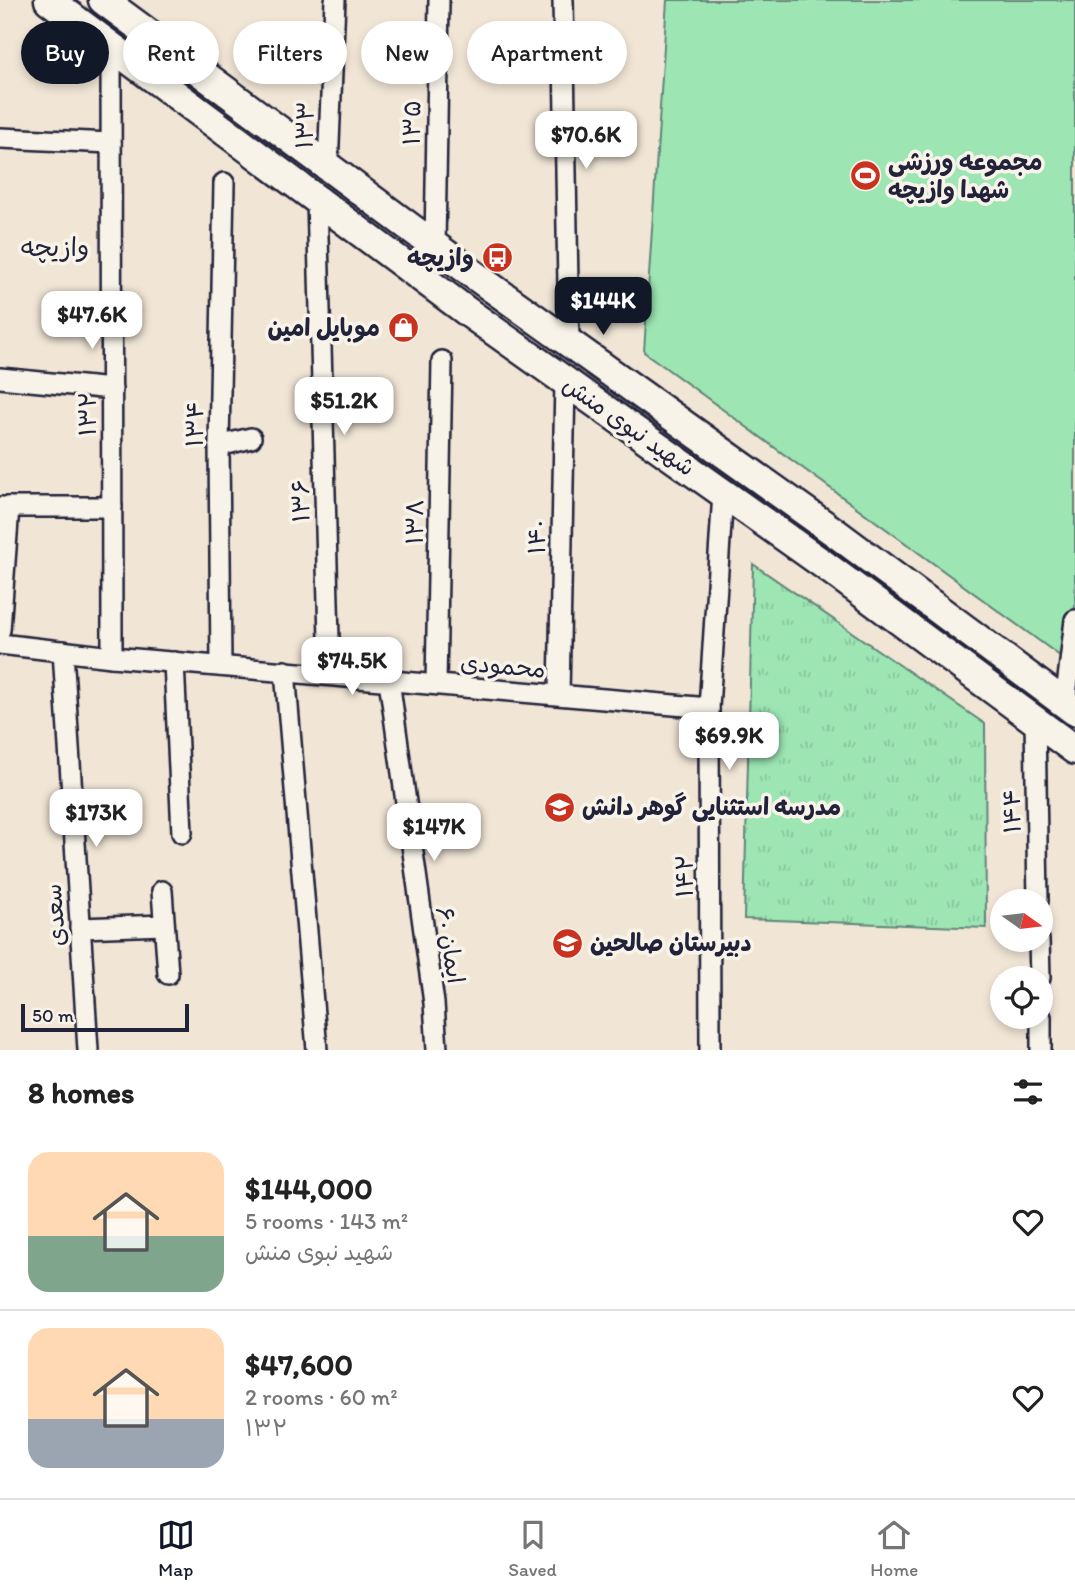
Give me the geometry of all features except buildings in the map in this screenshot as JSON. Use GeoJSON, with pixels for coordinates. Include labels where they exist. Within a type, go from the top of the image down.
{"type":"FeatureCollection","features":[{"type":"Feature","properties":{"kind":"main road","name":"شهید نبوی منش"},"geometry":{"type":"LineString","coordinates":[[50,0],[469,313],[723,493],[1075,750]]}},
{"type":"Feature","properties":{"kind":"main road","name":"شهید نبوی منش"},"geometry":{"type":"LineString","coordinates":[[112,4],[435,246],[837,534],[1070,707]]}},
{"type":"Feature","properties":{"kind":"street","name":"۱۳۳"},"geometry":{"type":"LineString","coordinates":[[328,167],[335,0]]}},
{"type":"Feature","properties":{"kind":"street","name":"۱۳۵"},"geometry":{"type":"LineString","coordinates":[[435,246],[439,0]]}},
{"type":"Feature","properties":{"kind":"street"},"geometry":{"type":"LineString","coordinates":[[563,0],[569,343]]}},
{"type":"Feature","properties":{"kind":"street","name":"۱۳۲"},"geometry":{"type":"LineString","coordinates":[[111,46],[113,657]]}},
{"type":"Feature","properties":{"kind":"street"},"geometry":{"type":"LineString","coordinates":[[0,138],[111,143]]}},
{"type":"Feature","properties":{"kind":"street","name":"۱۳۴"},"geometry":{"type":"LineString","coordinates":[[221,666],[219,446],[225,183]]}},
{"type":"Feature","properties":{"kind":"street","name":"۱۳۶"},"geometry":{"type":"LineString","coordinates":[[317,200],[330,675]]}},
{"type":"Feature","properties":{"kind":"street","name":"۱۳۸"},"geometry":{"type":"LineString","coordinates":[[436,684],[442,361]]}},
{"type":"Feature","properties":{"kind":"street"},"geometry":{"type":"LineString","coordinates":[[0,378],[112,389]]}},
{"type":"Feature","properties":{"kind":"street","name":"۱۴۰"},"geometry":{"type":"LineString","coordinates":[[559,695],[565,381]]}},
{"type":"Feature","properties":{"kind":"street"},"geometry":{"type":"LineString","coordinates":[[219,446],[251,438]]}},
{"type":"Feature","properties":{"kind":"street","name":"۱۴۲"},"geometry":{"type":"LineString","coordinates":[[710,1050],[709,708],[723,493]]}},
{"type":"Feature","properties":{"kind":"street"},"geometry":{"type":"LineString","coordinates":[[0,630],[5,507],[112,507]]}},
{"type":"Feature","properties":{"kind":"street"},"geometry":{"type":"LineString","coordinates":[[1070,707],[1075,620]]}},
{"type":"Feature","properties":{"kind":"street","name":"محمودی"},"geometry":{"type":"LineString","coordinates":[[0,644],[113,657],[709,708]]}},
{"type":"Feature","properties":{"kind":"street","name":"سعدی"},"geometry":{"type":"LineString","coordinates":[[63,651],[88,1050]]}},
{"type":"Feature","properties":{"kind":"street"},"geometry":{"type":"LineString","coordinates":[[174,662],[182,833]]}},
{"type":"Feature","properties":{"kind":"street"},"geometry":{"type":"LineString","coordinates":[[285,671],[317,1050]]}},
{"type":"Feature","properties":{"kind":"street","name":"ایمان ۶۰"},"geometry":{"type":"LineString","coordinates":[[388,680],[434,1003],[437,1050]]}},
{"type":"Feature","properties":{"kind":"street","name":"۱۴۴"},"geometry":{"type":"LineString","coordinates":[[1035,720],[1038,889]]}},
{"type":"Feature","properties":{"kind":"street"},"geometry":{"type":"LineString","coordinates":[[162,891],[168,974]]}},
{"type":"Feature","properties":{"kind":"street"},"geometry":{"type":"LineString","coordinates":[[80,928],[164,925]]}},
{"type":"Feature","properties":{"kind":"street"},"geometry":{"type":"LineString","coordinates":[[1041,1029],[1041,1050]]}},
{"type":"Feature","properties":{"kind":"green space","name":"مجموعه ورزشی شهدا وازیچه"},"geometry":{"type":"Polygon","coordinates":[[[667,0],[1075,0],[1075,667],[644,352],[667,0]]]}},
{"type":"Feature","properties":{"kind":"green space"},"geometry":{"type":"Polygon","coordinates":[[[753,564],[985,724],[986,928],[744,919],[753,564]]]}},
{"type":"Feature","properties":{"kind":"place","name":"مجموعه ورزشی شهدا وازیچه"},"geometry":{"type":"Point","coordinates":[865,176]}},
{"type":"Feature","properties":{"kind":"place","name":"وازیچه"},"geometry":{"type":"Point","coordinates":[497,258]}},
{"type":"Feature","properties":{"kind":"place","name":"موبایل امین"},"geometry":{"type":"Point","coordinates":[403,328]}},
{"type":"Feature","properties":{"kind":"place","name":"مدرسه استثنایی گوهر دانش"},"geometry":{"type":"Point","coordinates":[559,807]}},
{"type":"Feature","properties":{"kind":"place","name":"دبیرستان صالحین"},"geometry":{"type":"Point","coordinates":[567,943]}},
{"type":"Feature","properties":{"kind":"district","name":"وازیچه"},"geometry":{"type":"Point","coordinates":[55,247]}}]}
